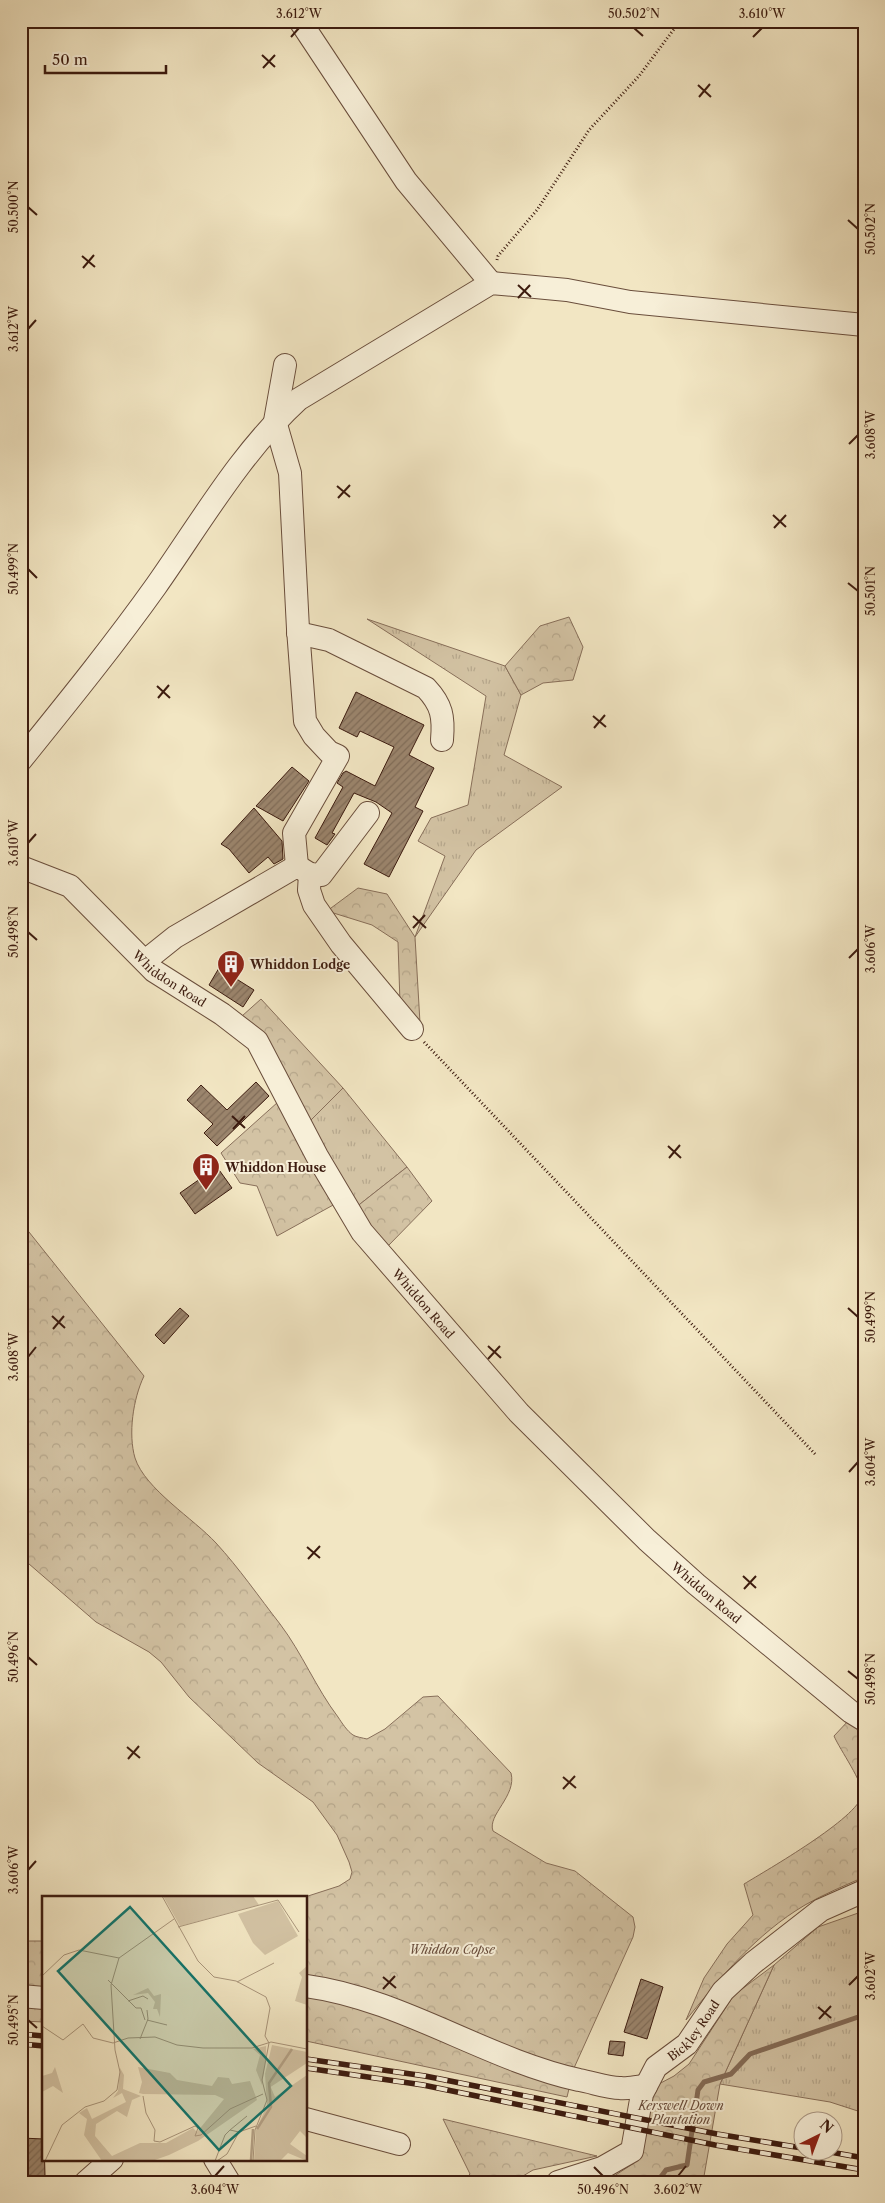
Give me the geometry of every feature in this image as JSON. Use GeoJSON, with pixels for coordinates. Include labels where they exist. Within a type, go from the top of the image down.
{"type":"FeatureCollection","features":[{"type":"Feature","properties":{"kind":"street"},"geometry":{"type":"LineString","coordinates":[[300,21],[406,181],[491,284]]}},
{"type":"Feature","properties":{"kind":"street"},"geometry":{"type":"LineString","coordinates":[[21,760],[155,587],[239,466],[275,421],[299,399],[491,284],[568,290],[630,302],[864,325]]}},
{"type":"Feature","properties":{"kind":"street"},"geometry":{"type":"LineString","coordinates":[[285,366],[275,421],[290,473],[298,633],[306,721],[314,736],[329,752],[338,756],[294,833],[314,905],[341,944],[412,1029]]}},
{"type":"Feature","properties":{"kind":"street"},"geometry":{"type":"LineString","coordinates":[[298,633],[329,640],[426,688],[437,700],[444,721],[442,740]]}},
{"type":"Feature","properties":{"kind":"street"},"geometry":{"type":"LineString","coordinates":[[145,961],[175,937],[304,870],[321,875],[368,813]]}},
{"type":"Feature","properties":{"kind":"street","name":"Whiddon Road"},"geometry":{"type":"LineString","coordinates":[[21,867],[70,886],[154,971],[222,1014],[257,1041],[317,1156],[362,1232],[519,1413],[647,1540],[682,1572],[851,1712],[864,1720]]}},
{"type":"Feature","properties":{"kind":"street","name":"Bickley Road"},"geometry":{"type":"LineString","coordinates":[[558,2182],[602,2168],[632,2151],[642,2094],[656,2067],[687,2044],[723,1991],[821,1910],[864,1891]]}},
{"type":"Feature","properties":{"kind":"street"},"geometry":{"type":"LineString","coordinates":[[308,1986],[328,1989],[374,2002],[482,2048],[552,2074],[619,2088],[646,2086]]}},
{"type":"Feature","properties":{"kind":"street"},"geometry":{"type":"LineString","coordinates":[[21,1996],[42,1998]]}},
{"type":"Feature","properties":{"kind":"street"},"geometry":{"type":"LineString","coordinates":[[308,2119],[400,2144]]}},
{"type":"Feature","properties":{"kind":"street"},"geometry":{"type":"LineString","coordinates":[[86,2182],[111,2160]]}},
{"type":"Feature","properties":{"kind":"street"},"geometry":{"type":"LineString","coordinates":[[216,2160],[229,2182]]}},
{"type":"Feature","properties":{"kind":"path"},"geometry":{"type":"LineString","coordinates":[[491,284],[498,256],[537,210],[589,130],[639,76],[680,21]]}},
{"type":"Feature","properties":{"kind":"path"},"geometry":{"type":"LineString","coordinates":[[412,1029],[816,1455]]}},
{"type":"Feature","properties":{"kind":"green space"},"geometry":{"type":"Polygon","coordinates":[[[569,617],[583,647],[573,680],[543,683],[521,695],[505,666],[540,626],[569,617]]]}},
{"type":"Feature","properties":{"kind":"green space"},"geometry":{"type":"Polygon","coordinates":[[[367,619],[505,666],[521,695],[504,755],[562,787],[476,850],[415,937],[445,856],[418,841],[431,818],[468,805],[486,696],[367,619]]]}},
{"type":"Feature","properties":{"kind":"green space"},"geometry":{"type":"Polygon","coordinates":[[[358,888],[387,894],[415,937],[420,1023],[400,1003],[398,942],[372,925],[327,911],[358,888]]]}},
{"type":"Feature","properties":{"kind":"green space"},"geometry":{"type":"Polygon","coordinates":[[[261,999],[343,1088],[308,1123],[242,1016],[261,999]]]}},
{"type":"Feature","properties":{"kind":"green space"},"geometry":{"type":"Polygon","coordinates":[[[343,1088],[407,1167],[355,1208],[308,1123],[343,1088]]]}},
{"type":"Feature","properties":{"kind":"green space"},"geometry":{"type":"Polygon","coordinates":[[[278,1102],[335,1204],[277,1236],[257,1186],[240,1183],[221,1153],[278,1102]]]}},
{"type":"Feature","properties":{"kind":"green space"},"geometry":{"type":"Polygon","coordinates":[[[407,1167],[432,1201],[388,1246],[355,1208],[407,1167]]]}},
{"type":"Feature","properties":{"kind":"green space","name":"Whiddon Copse"},"geometry":{"type":"Polygon","coordinates":[[[21,1222],[144,1376],[134,1406],[132,1428],[133,1449],[140,1470],[159,1492],[216,1543],[241,1572],[288,1635],[330,1706],[347,1729],[354,1736],[367,1739],[385,1729],[423,1697],[438,1696],[511,1773],[510,1790],[494,1818],[493,1831],[546,1863],[575,1871],[633,1917],[635,1927],[633,1937],[574,2068],[567,2097],[308,2041],[308,1896],[339,1886],[350,1879],[352,1872],[337,1835],[313,1802],[258,1763],[189,1697],[161,1662],[149,1652],[96,1622],[21,1557],[21,1222]]]}},
{"type":"Feature","properties":{"kind":"green space"},"geometry":{"type":"Polygon","coordinates":[[[849,1720],[864,1730],[864,1877],[805,1905],[771,1929],[740,1957],[686,2020],[704,1978],[727,1944],[753,1915],[744,1884],[829,1830],[857,1805],[862,1795],[862,1790],[856,1775],[834,1736],[849,1720]]]}},
{"type":"Feature","properties":{"kind":"green space"},"geometry":{"type":"Polygon","coordinates":[[[864,1911],[864,2113],[830,2102],[720,2084],[774,1965],[818,1927],[864,1911]]]}},
{"type":"Feature","properties":{"kind":"green space"},"geometry":{"type":"Polygon","coordinates":[[[21,1941],[42,1941],[42,2022],[21,2021],[21,1941]]]}},
{"type":"Feature","properties":{"kind":"green space","name":"Kerswell Down Plantation"},"geometry":{"type":"Polygon","coordinates":[[[774,1965],[720,2084],[703,2182],[605,2182],[634,2163],[642,2149],[655,2086],[674,2076],[689,2064],[734,1995],[774,1965]]]}},
{"type":"Feature","properties":{"kind":"green space"},"geometry":{"type":"Polygon","coordinates":[[[443,2119],[597,2156],[533,2170],[513,2182],[462,2182],[470,2174],[443,2119]]]}},
{"type":"Feature","properties":{"kind":"building"},"geometry":{"type":"Polygon","coordinates":[[[356,692],[424,725],[409,755],[434,768],[415,807],[423,811],[389,877],[364,864],[392,813],[376,802],[354,793],[332,833],[335,834],[327,845],[315,838],[343,787],[337,783],[343,773],[346,771],[375,786],[394,747],[360,731],[357,737],[339,728],[356,692]]]}},
{"type":"Feature","properties":{"kind":"building"},"geometry":{"type":"Polygon","coordinates":[[[292,767],[309,781],[283,821],[256,806],[292,767]]]}},
{"type":"Feature","properties":{"kind":"building"},"geometry":{"type":"Polygon","coordinates":[[[254,808],[282,841],[283,859],[274,864],[268,857],[249,873],[229,849],[221,844],[254,808]]]}},
{"type":"Feature","properties":{"kind":"building","name":"Whiddon Lodge"},"geometry":{"type":"Polygon","coordinates":[[[219,968],[254,990],[243,1007],[209,985],[219,968]]]}},
{"type":"Feature","properties":{"kind":"building"},"geometry":{"type":"Polygon","coordinates":[[[256,1082],[269,1096],[217,1146],[204,1133],[213,1124],[187,1100],[201,1085],[227,1110],[256,1082]]]}},
{"type":"Feature","properties":{"kind":"building","name":"Whiddon House"},"geometry":{"type":"Polygon","coordinates":[[[217,1167],[232,1188],[195,1214],[180,1193],[217,1167]]]}},
{"type":"Feature","properties":{"kind":"building"},"geometry":{"type":"Polygon","coordinates":[[[180,1308],[189,1316],[164,1344],[155,1335],[180,1308]]]}},
{"type":"Feature","properties":{"kind":"building"},"geometry":{"type":"Polygon","coordinates":[[[641,1979],[663,1987],[647,2039],[624,2032],[641,1979]]]}},
{"type":"Feature","properties":{"kind":"building"},"geometry":{"type":"Polygon","coordinates":[[[610,2041],[625,2042],[623,2056],[608,2054],[610,2041]]]}},
{"type":"Feature","properties":{"kind":"building"},"geometry":{"type":"Polygon","coordinates":[[[21,2138],[42,2139],[42,2160],[45,2160],[45,2176],[21,2175],[21,2138]]]}},
{"type":"Feature","properties":{"kind":"waterway"},"geometry":{"type":"LineString","coordinates":[[657,2182],[666,2170],[687,2165],[698,2090],[704,2082],[731,2074],[750,2054],[864,2015]]}},
{"type":"Feature","properties":{"kind":"railway"},"geometry":{"type":"LineString","coordinates":[[21,2034],[42,2036]]}},
{"type":"Feature","properties":{"kind":"railway"},"geometry":{"type":"LineString","coordinates":[[21,2044],[42,2046]]}},
{"type":"Feature","properties":{"kind":"railway"},"geometry":{"type":"LineString","coordinates":[[308,2059],[425,2076],[717,2134],[792,2146]]}},
{"type":"Feature","properties":{"kind":"railway"},"geometry":{"type":"LineString","coordinates":[[308,2068],[423,2085],[715,2145],[864,2170]]}},
{"type":"Feature","properties":{"kind":"railway"},"geometry":{"type":"LineString","coordinates":[[842,2154],[864,2158]]}},
{"type":"Feature","properties":{"kind":"place","name":"Whiddon Lodge"},"geometry":{"type":"Point","coordinates":[231,988]}},
{"type":"Feature","properties":{"kind":"place","name":"Whiddon House"},"geometry":{"type":"Point","coordinates":[206,1191]}}]}
